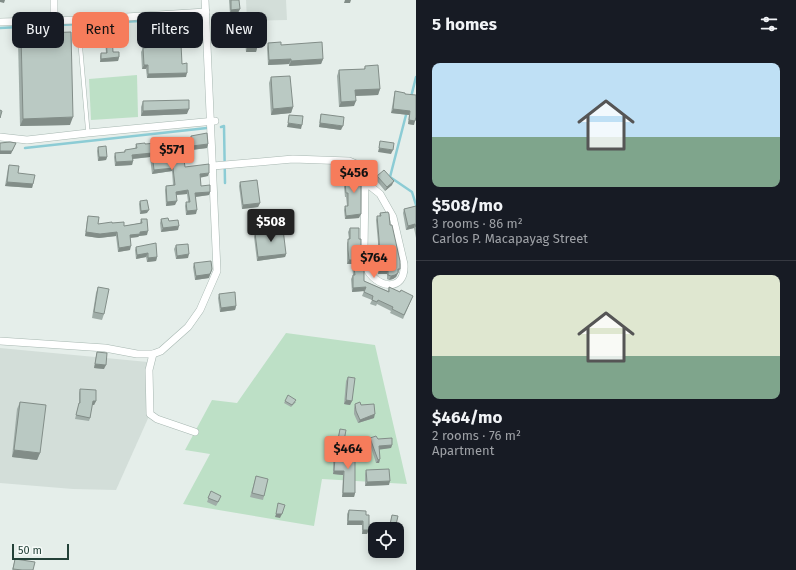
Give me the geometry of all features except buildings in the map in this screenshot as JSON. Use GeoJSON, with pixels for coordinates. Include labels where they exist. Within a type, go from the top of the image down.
{"type":"FeatureCollection","features":[{"type":"Feature","properties":{"kind":"street"},"geometry":{"type":"LineString","coordinates":[[54,0],[54,12]]}},
{"type":"Feature","properties":{"kind":"street"},"geometry":{"type":"LineString","coordinates":[[0,341],[105,348],[137,354],[153,354],[161,351],[188,327],[200,310],[217,270],[213,166],[213,121],[205,0]]}},
{"type":"Feature","properties":{"kind":"street"},"geometry":{"type":"LineString","coordinates":[[129,17],[206,12]]}},
{"type":"Feature","properties":{"kind":"street"},"geometry":{"type":"LineString","coordinates":[[0,22],[12,22]]}},
{"type":"Feature","properties":{"kind":"street"},"geometry":{"type":"LineString","coordinates":[[0,137],[27,140],[213,121]]}},
{"type":"Feature","properties":{"kind":"street"},"geometry":{"type":"LineString","coordinates":[[213,166],[293,160],[349,161],[356,164],[361,169],[365,182],[365,263],[369,272],[385,285],[398,283],[401,280],[405,269],[393,217],[380,194],[365,182]]}},
{"type":"Feature","properties":{"kind":"street"},"geometry":{"type":"LineString","coordinates":[[153,354],[149,370],[150,414],[158,419],[195,432]]}},
{"type":"Feature","properties":{"kind":"lane"},"geometry":{"type":"LineString","coordinates":[[81,48],[88,133]]}},
{"type":"Feature","properties":{"kind":"shaded area"},"geometry":{"type":"Polygon","coordinates":[[[246,0],[286,0],[287,20],[267,20],[267,12],[247,12],[246,0]]]}},
{"type":"Feature","properties":{"kind":"shaded area"},"geometry":{"type":"Polygon","coordinates":[[[0,348],[148,362],[150,414],[116,490],[73,489],[0,483],[0,348]]]}},
{"type":"Feature","properties":{"kind":"green space"},"geometry":{"type":"Polygon","coordinates":[[[137,75],[138,117],[91,120],[89,79],[137,75]]]}},
{"type":"Feature","properties":{"kind":"green space"},"geometry":{"type":"Polygon","coordinates":[[[286,333],[375,345],[407,484],[322,479],[314,526],[183,504],[210,454],[185,450],[212,400],[237,403],[286,333]]]}},
{"type":"Feature","properties":{"kind":"waterway"},"geometry":{"type":"LineString","coordinates":[[0,28],[137,21]]}},
{"type":"Feature","properties":{"kind":"waterway"},"geometry":{"type":"LineString","coordinates":[[411,97],[416,77]]}},
{"type":"Feature","properties":{"kind":"waterway"},"geometry":{"type":"LineString","coordinates":[[407,111],[390,177],[412,192],[416,205]]}},
{"type":"Feature","properties":{"kind":"waterway"},"geometry":{"type":"LineString","coordinates":[[221,127],[224,126],[225,183]]}},
{"type":"Feature","properties":{"kind":"waterway"},"geometry":{"type":"LineString","coordinates":[[25,148],[207,128]]}}]}
